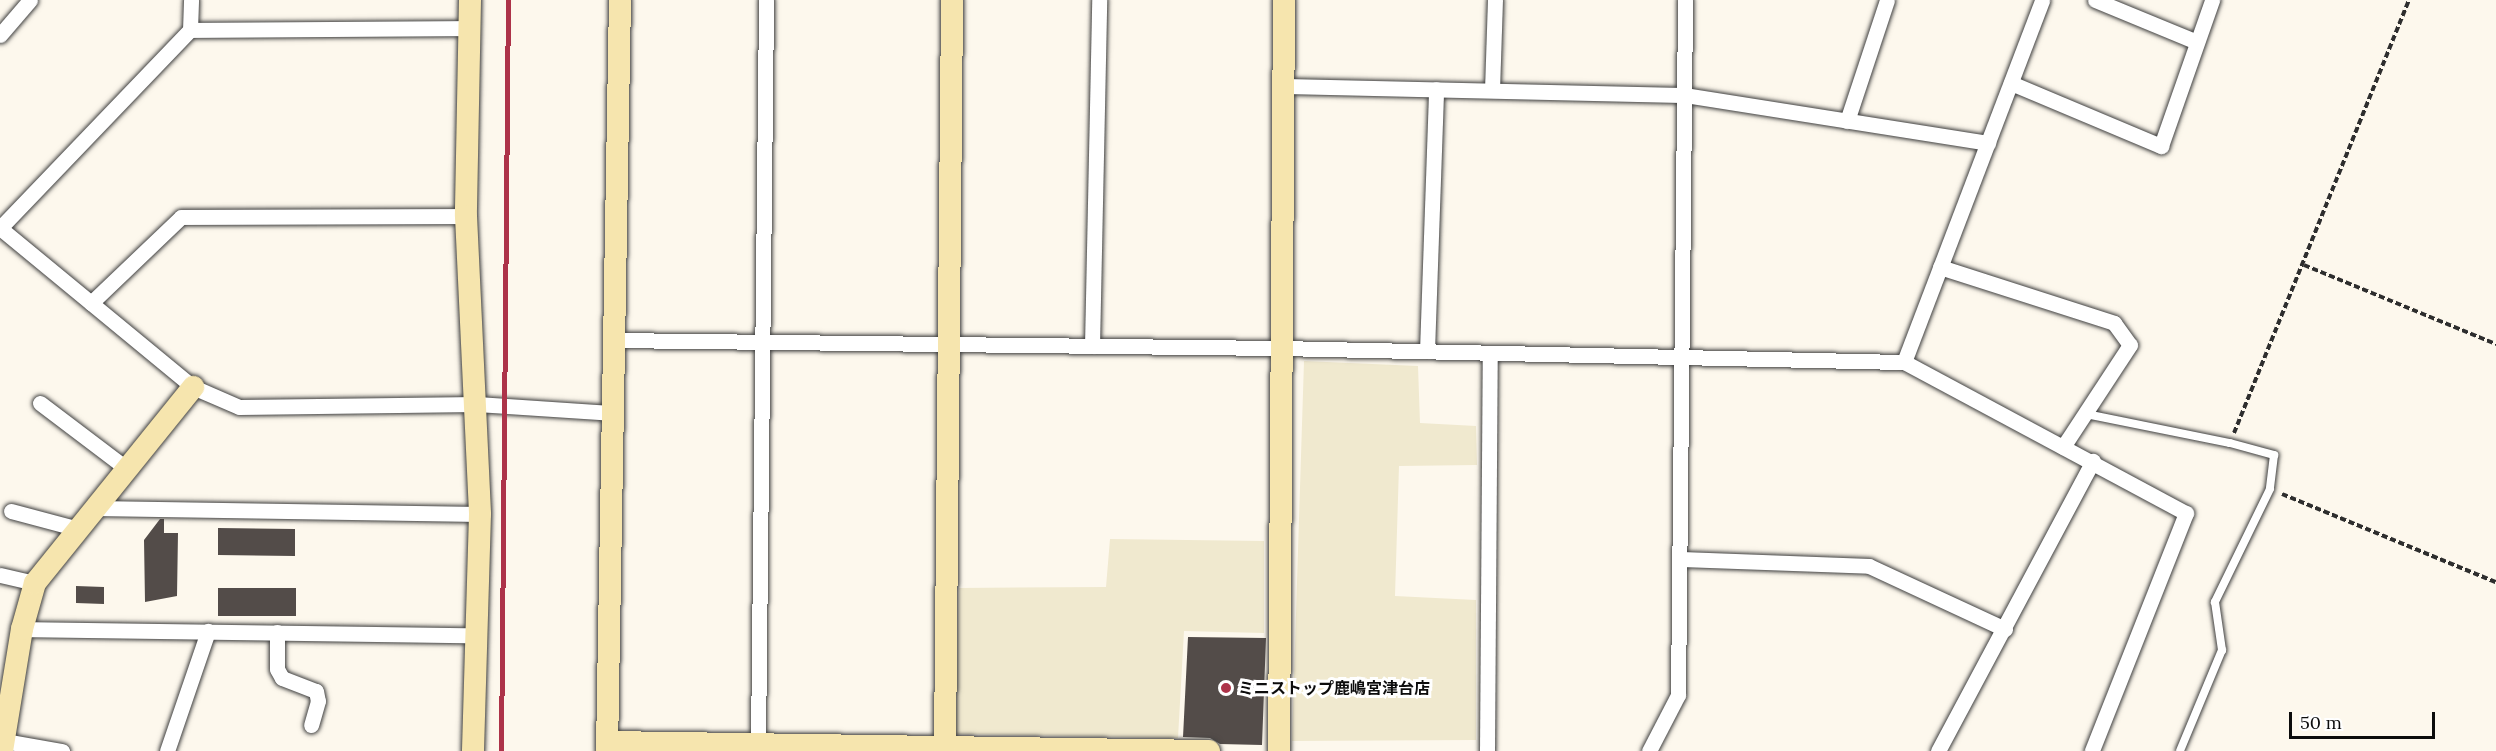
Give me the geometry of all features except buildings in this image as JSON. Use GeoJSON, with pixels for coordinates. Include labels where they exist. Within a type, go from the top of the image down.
{"type":"FeatureCollection","features":[{"type":"Feature","properties":{"kind":"street"},"geometry":{"type":"LineString","coordinates":[[0,35],[30,0]]}},
{"type":"Feature","properties":{"kind":"street"},"geometry":{"type":"LineString","coordinates":[[191,0],[190,30],[0,228],[193,387],[239,407],[477,405],[611,413]]}},
{"type":"Feature","properties":{"kind":"street"},"geometry":{"type":"LineString","coordinates":[[470,0],[466,216],[477,405],[480,514],[473,751]]}},
{"type":"Feature","properties":{"kind":"street"},"geometry":{"type":"LineString","coordinates":[[620,0],[612,340],[607,746],[758,744],[1209,751]]}},
{"type":"Feature","properties":{"kind":"street"},"geometry":{"type":"LineString","coordinates":[[758,744],[760,341],[766,0]]}},
{"type":"Feature","properties":{"kind":"street"},"geometry":{"type":"LineString","coordinates":[[945,747],[952,0]]}},
{"type":"Feature","properties":{"kind":"street"},"geometry":{"type":"LineString","coordinates":[[1092,346],[1099,0]]}},
{"type":"Feature","properties":{"kind":"street"},"geometry":{"type":"LineString","coordinates":[[1279,751],[1284,0]]}},
{"type":"Feature","properties":{"kind":"street"},"geometry":{"type":"LineString","coordinates":[[1492,90],[1495,0]]}},
{"type":"Feature","properties":{"kind":"street"},"geometry":{"type":"LineString","coordinates":[[1649,751],[1677,695],[1682,559],[1685,0]]}},
{"type":"Feature","properties":{"kind":"street"},"geometry":{"type":"LineString","coordinates":[[1847,121],[1887,0]]}},
{"type":"Feature","properties":{"kind":"street"},"geometry":{"type":"LineString","coordinates":[[1904,362],[2042,0]]}},
{"type":"Feature","properties":{"kind":"street"},"geometry":{"type":"LineString","coordinates":[[2095,0],[2197,42]]}},
{"type":"Feature","properties":{"kind":"street"},"geometry":{"type":"LineString","coordinates":[[2011,83],[2161,146],[2212,0]]}},
{"type":"Feature","properties":{"kind":"street"},"geometry":{"type":"LineString","coordinates":[[190,30],[471,28]]}},
{"type":"Feature","properties":{"kind":"street"},"geometry":{"type":"LineString","coordinates":[[1282,86],[1685,95],[1988,143]]}},
{"type":"Feature","properties":{"kind":"street"},"geometry":{"type":"LineString","coordinates":[[1427,351],[1436,89]]}},
{"type":"Feature","properties":{"kind":"street"},"geometry":{"type":"LineString","coordinates":[[91,303],[181,217],[466,216]]}},
{"type":"Feature","properties":{"kind":"street"},"geometry":{"type":"LineString","coordinates":[[1940,267],[2114,323],[2130,345],[2063,447]]}},
{"type":"Feature","properties":{"kind":"street"},"geometry":{"type":"LineString","coordinates":[[612,340],[1280,348],[1904,362],[2093,461],[2186,513],[2092,751]]}},
{"type":"Feature","properties":{"kind":"street"},"geometry":{"type":"LineString","coordinates":[[1487,751],[1490,352]]}},
{"type":"Feature","properties":{"kind":"street"},"geometry":{"type":"LineString","coordinates":[[62,751],[3,746],[22,629],[35,584],[193,387]]}},
{"type":"Feature","properties":{"kind":"street"},"geometry":{"type":"LineString","coordinates":[[40,403],[126,468]]}},
{"type":"Feature","properties":{"kind":"street"},"geometry":{"type":"LineString","coordinates":[[1938,751],[2093,461]]}},
{"type":"Feature","properties":{"kind":"street"},"geometry":{"type":"LineString","coordinates":[[94,508],[480,514]]}},
{"type":"Feature","properties":{"kind":"street"},"geometry":{"type":"LineString","coordinates":[[11,511],[78,529]]}},
{"type":"Feature","properties":{"kind":"street"},"geometry":{"type":"LineString","coordinates":[[1682,559],[1869,566],[2005,629]]}},
{"type":"Feature","properties":{"kind":"street"},"geometry":{"type":"LineString","coordinates":[[0,574],[35,584]]}},
{"type":"Feature","properties":{"kind":"street"},"geometry":{"type":"LineString","coordinates":[[22,629],[477,635]]}},
{"type":"Feature","properties":{"kind":"street"},"geometry":{"type":"LineString","coordinates":[[167,751],[208,631]]}},
{"type":"Feature","properties":{"kind":"street"},"geometry":{"type":"LineString","coordinates":[[277,632],[277,669],[282,678],[316,691],[318,701],[311,725]]}},
{"type":"Feature","properties":{"kind":"lane"},"geometry":{"type":"LineString","coordinates":[[2086,414],[2230,442],[2274,455],[2270,489],[2216,602],[2222,650],[2180,751]]}},
{"type":"Feature","properties":{"kind":"path"},"geometry":{"type":"LineString","coordinates":[[2230,442],[2304,265],[2409,0]]}},
{"type":"Feature","properties":{"kind":"path"},"geometry":{"type":"LineString","coordinates":[[2304,265],[2496,344]]}},
{"type":"Feature","properties":{"kind":"path"},"geometry":{"type":"LineString","coordinates":[[2270,489],[2496,582]]}},
{"type":"Feature","properties":{"kind":"shaded area"},"geometry":{"type":"Polygon","coordinates":[[[1304,361],[1418,366],[1420,423],[1476,426],[1477,465],[1399,466],[1395,596],[1476,600],[1476,740],[1292,741],[1304,361]]]}},
{"type":"Feature","properties":{"kind":"shaded area"},"geometry":{"type":"Polygon","coordinates":[[[1110,539],[1264,541],[1264,633],[1184,631],[1178,738],[956,734],[959,588],[1106,587],[1110,539]]]}},
{"type":"Feature","properties":{"kind":"railway"},"geometry":{"type":"LineString","coordinates":[[501,751],[508,0]]}},
{"type":"Feature","properties":{"kind":"place","name":"ミニストップ鹿嶋宮津台店"},"geometry":{"type":"Point","coordinates":[1226,688]}}]}
